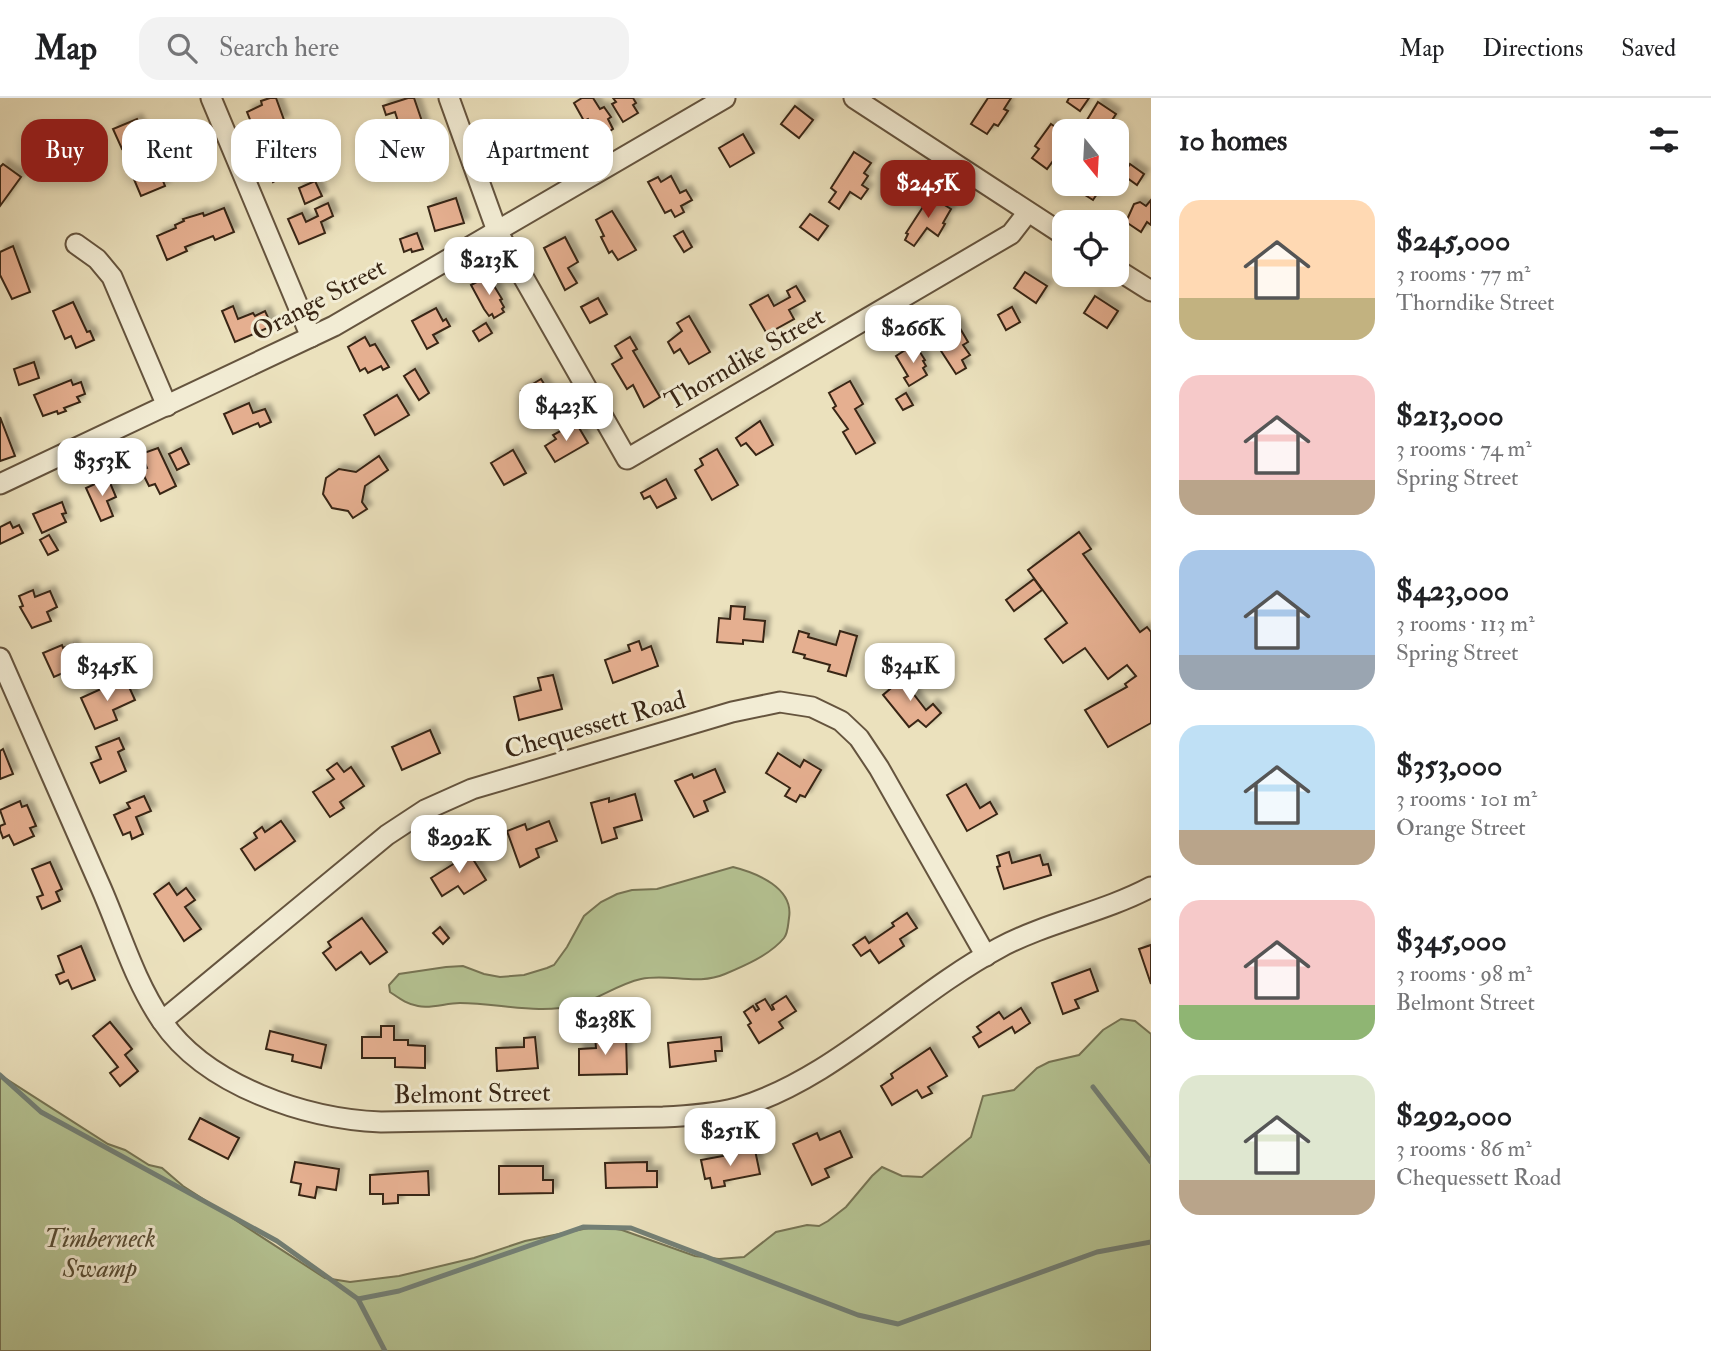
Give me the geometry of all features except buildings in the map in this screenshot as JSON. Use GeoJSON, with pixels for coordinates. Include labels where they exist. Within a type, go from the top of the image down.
{"type":"FeatureCollection","features":[{"type":"Feature","properties":{"kind":"street"},"geometry":{"type":"LineString","coordinates":[[211,98],[311,337]]}},
{"type":"Feature","properties":{"kind":"street"},"geometry":{"type":"LineString","coordinates":[[449,98],[497,231]]}},
{"type":"Feature","properties":{"kind":"street","name":"Orange Street"},"geometry":{"type":"LineString","coordinates":[[0,484],[311,337],[724,98]]}},
{"type":"Feature","properties":{"kind":"street"},"geometry":{"type":"LineString","coordinates":[[854,98],[1052,227]]}},
{"type":"Feature","properties":{"kind":"street","name":"Thorndike Street"},"geometry":{"type":"LineString","coordinates":[[497,231],[627,459],[1011,234],[1028,212]]}},
{"type":"Feature","properties":{"kind":"street"},"geometry":{"type":"LineString","coordinates":[[76,244],[97,259],[112,277],[167,406]]}},
{"type":"Feature","properties":{"kind":"street"},"geometry":{"type":"LineString","coordinates":[[1129,277],[1151,291]]}},
{"type":"Feature","properties":{"kind":"street","name":"Belmont Street"},"geometry":{"type":"LineString","coordinates":[[0,658],[127,949],[162,1021],[186,1049],[224,1076],[292,1106],[340,1118],[381,1122],[694,1115],[720,1112],[753,1102],[807,1077],[986,956],[1019,939],[1151,887]]}},
{"type":"Feature","properties":{"kind":"street","name":"Chequessett Road"},"geometry":{"type":"LineString","coordinates":[[162,1021],[370,848],[425,810],[482,786],[732,712],[780,702],[804,705],[827,713],[841,721],[859,738],[879,768],[986,956]]}},
{"type":"Feature","properties":{"kind":"green space"},"geometry":{"type":"Polygon","coordinates":[[[733,867],[753,873],[780,890],[789,907],[789,918],[784,938],[772,950],[725,974],[704,979],[641,979],[577,1005],[548,1009],[475,1003],[423,1007],[406,1002],[390,992],[389,985],[399,974],[463,966],[500,977],[524,975],[547,968],[554,965],[567,947],[584,916],[601,902],[632,890],[657,889],[733,867]]]}},
{"type":"Feature","properties":{"kind":"green space","name":"Timberneck Swamp"},"geometry":{"type":"Polygon","coordinates":[[[1121,1019],[1135,1021],[1151,1034],[1151,1351],[0,1351],[0,1075],[108,1144],[125,1150],[149,1165],[162,1168],[183,1186],[325,1278],[350,1282],[399,1276],[474,1258],[525,1241],[598,1226],[622,1230],[695,1256],[719,1259],[744,1257],[776,1232],[807,1225],[819,1226],[828,1221],[846,1207],[882,1167],[902,1176],[922,1177],[971,1137],[983,1096],[1014,1090],[1037,1068],[1049,1062],[1079,1055],[1103,1030],[1121,1019]]]}},
{"type":"Feature","properties":{"kind":"waterway"},"geometry":{"type":"LineString","coordinates":[[0,1075],[41,1112],[277,1241],[358,1299],[385,1351]]}},
{"type":"Feature","properties":{"kind":"waterway"},"geometry":{"type":"LineString","coordinates":[[1093,1087],[1151,1162]]}},
{"type":"Feature","properties":{"kind":"waterway"},"geometry":{"type":"LineString","coordinates":[[358,1299],[399,1291],[583,1227],[631,1228],[858,1315],[898,1324],[1097,1252],[1151,1242]]}}]}
